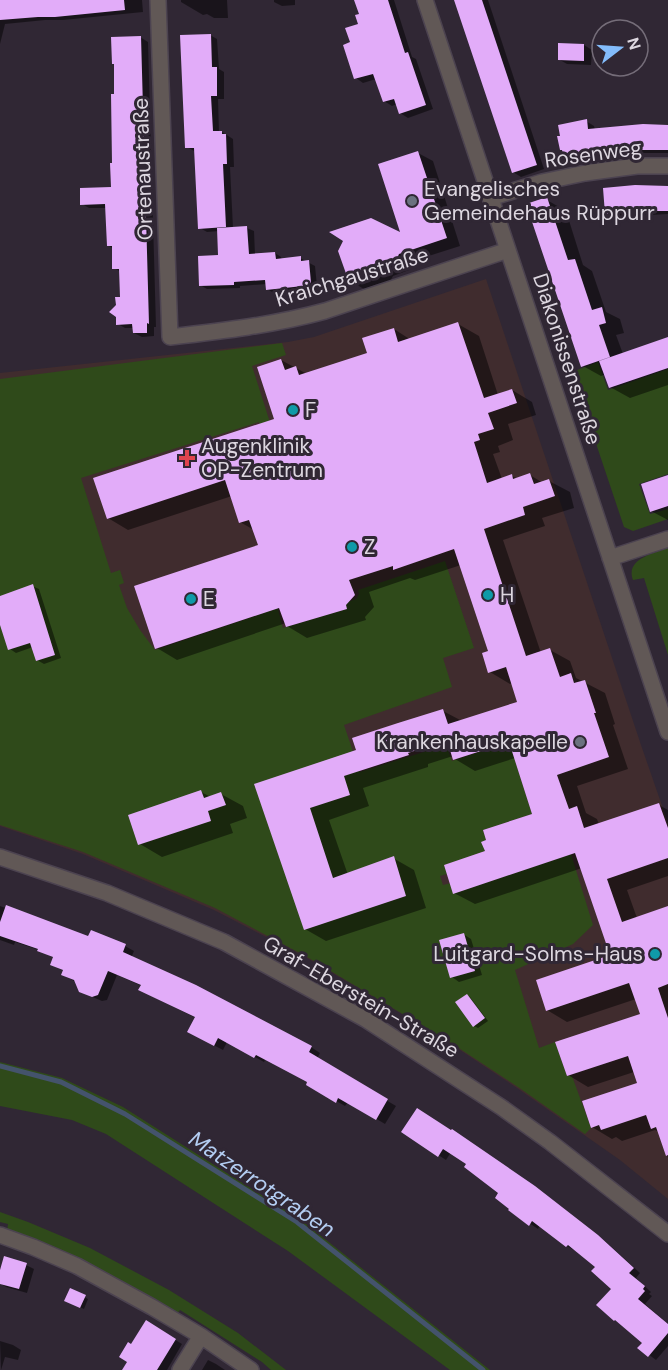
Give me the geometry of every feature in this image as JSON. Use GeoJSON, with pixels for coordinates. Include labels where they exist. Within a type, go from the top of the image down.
{"type":"FeatureCollection","features":[{"type":"Feature","properties":{"kind":"street","name":"Ortenaustraße"},"geometry":{"type":"LineString","coordinates":[[158,0],[170,337]]}},
{"type":"Feature","properties":{"kind":"street","name":"Diakonissenstraße"},"geometry":{"type":"LineString","coordinates":[[425,0],[668,732]]}},
{"type":"Feature","properties":{"kind":"street","name":"Rosenweg"},"geometry":{"type":"LineString","coordinates":[[490,198],[542,182],[585,173],[637,166],[668,166]]}},
{"type":"Feature","properties":{"kind":"street","name":"Kraichgaustraße"},"geometry":{"type":"LineString","coordinates":[[170,337],[263,326],[302,317],[508,250]]}},
{"type":"Feature","properties":{"kind":"street"},"geometry":{"type":"LineString","coordinates":[[610,558],[668,539]]}},
{"type":"Feature","properties":{"kind":"street","name":"Graf-Eberstein-Straße"},"geometry":{"type":"LineString","coordinates":[[0,857],[107,893],[224,942],[365,1019],[501,1107],[550,1142],[668,1234]]}},
{"type":"Feature","properties":{"kind":"street"},"geometry":{"type":"LineString","coordinates":[[0,1235],[77,1266],[201,1336],[251,1370]]}},
{"type":"Feature","properties":{"kind":"street"},"geometry":{"type":"LineString","coordinates":[[180,1370],[201,1336]]}},
{"type":"Feature","properties":{"kind":"shaded area"},"geometry":{"type":"Polygon","coordinates":[[[486,279],[668,823],[668,1199],[620,1160],[517,1088],[436,1034],[307,958],[214,910],[83,854],[0,826],[0,373],[288,342],[314,337],[486,279]]]}},
{"type":"Feature","properties":{"kind":"green space"},"geometry":{"type":"Polygon","coordinates":[[[282,343],[286,355],[252,366],[282,460],[272,463],[259,422],[81,478],[111,573],[120,570],[124,583],[119,585],[127,608],[155,650],[264,613],[261,602],[275,598],[283,628],[346,609],[345,603],[356,599],[359,594],[358,590],[445,561],[474,648],[443,658],[452,687],[344,725],[360,772],[446,745],[452,761],[509,742],[532,814],[483,830],[486,840],[482,842],[485,851],[445,865],[447,874],[440,876],[443,885],[571,854],[593,925],[573,944],[515,970],[539,1048],[555,1042],[567,1076],[572,1076],[591,1128],[585,1134],[448,1041],[307,957],[215,908],[83,852],[0,825],[0,379],[282,343]]]}},
{"type":"Feature","properties":{"kind":"green space"},"geometry":{"type":"Polygon","coordinates":[[[598,362],[608,390],[668,369],[668,474],[639,484],[650,514],[668,509],[668,519],[633,531],[624,527],[572,372],[598,362]]]}},
{"type":"Feature","properties":{"kind":"green space"},"geometry":{"type":"Polygon","coordinates":[[[668,548],[668,655],[644,578],[633,580],[632,573],[633,567],[642,558],[668,548]]]}},
{"type":"Feature","properties":{"kind":"green space"},"geometry":{"type":"Polygon","coordinates":[[[0,1062],[62,1078],[123,1107],[301,1220],[490,1370],[450,1370],[288,1251],[106,1134],[72,1120],[0,1106],[0,1062]]]}},
{"type":"Feature","properties":{"kind":"green space"},"geometry":{"type":"Polygon","coordinates":[[[0,1212],[90,1248],[169,1290],[238,1333],[286,1370],[271,1370],[180,1310],[177,1314],[7,1231],[8,1224],[0,1222],[0,1212]]]}},
{"type":"Feature","properties":{"kind":"building"},"geometry":{"type":"Polygon","coordinates":[[[0,0],[124,0],[125,10],[0,20],[0,0]]]}},
{"type":"Feature","properties":{"kind":"building"},"geometry":{"type":"Polygon","coordinates":[[[354,0],[388,0],[405,53],[408,52],[426,105],[399,114],[394,99],[383,102],[373,74],[354,79],[343,45],[350,42],[345,28],[358,24],[355,15],[359,14],[354,0]]]}},
{"type":"Feature","properties":{"kind":"building"},"geometry":{"type":"Polygon","coordinates":[[[454,0],[482,0],[537,165],[512,173],[454,0]]]}},
{"type":"Feature","properties":{"kind":"building"},"geometry":{"type":"Polygon","coordinates":[[[211,34],[212,67],[217,67],[217,96],[211,96],[213,131],[222,131],[222,134],[226,134],[227,164],[223,164],[226,227],[198,229],[194,148],[185,148],[180,35],[211,34]]]}},
{"type":"Feature","properties":{"kind":"building"},"geometry":{"type":"Polygon","coordinates":[[[141,36],[149,324],[147,323],[147,333],[133,333],[132,324],[116,325],[116,317],[109,312],[116,305],[115,297],[120,297],[119,269],[112,269],[112,246],[107,246],[105,204],[80,205],[80,188],[111,187],[111,94],[114,94],[114,64],[112,64],[111,37],[141,36]]]}},
{"type":"Feature","properties":{"kind":"building"},"geometry":{"type":"Polygon","coordinates":[[[558,43],[584,44],[584,61],[558,60],[558,43]]]}},
{"type":"Feature","properties":{"kind":"building"},"geometry":{"type":"Polygon","coordinates":[[[587,119],[588,129],[643,124],[668,125],[668,150],[635,150],[564,159],[557,136],[560,136],[558,125],[587,119]]]}},
{"type":"Feature","properties":{"kind":"building"},"geometry":{"type":"Polygon","coordinates":[[[418,151],[447,238],[399,254],[395,263],[379,268],[374,278],[366,276],[349,282],[338,251],[343,241],[329,232],[371,218],[400,232],[378,164],[418,151]]]}},
{"type":"Feature","properties":{"kind":"building"},"geometry":{"type":"Polygon","coordinates":[[[635,185],[668,186],[668,211],[605,214],[603,188],[635,185]]]}},
{"type":"Feature","properties":{"kind":"building"},"geometry":{"type":"Polygon","coordinates":[[[547,197],[568,260],[575,259],[592,310],[602,307],[606,323],[599,325],[610,357],[581,367],[526,204],[547,197]]]}},
{"type":"Feature","properties":{"kind":"building"},"geometry":{"type":"Polygon","coordinates":[[[247,226],[249,254],[275,252],[276,259],[301,256],[301,261],[309,260],[311,283],[266,290],[265,280],[234,282],[234,285],[199,286],[198,256],[218,255],[217,228],[247,226]]]}},
{"type":"Feature","properties":{"kind":"building"},"geometry":{"type":"Polygon","coordinates":[[[458,322],[484,398],[512,389],[517,403],[488,413],[494,429],[478,434],[480,440],[474,442],[487,483],[512,474],[513,479],[530,473],[534,484],[549,479],[555,496],[523,507],[525,515],[484,529],[526,656],[550,648],[560,677],[571,673],[574,683],[585,680],[596,713],[594,713],[609,757],[557,775],[569,809],[577,806],[584,828],[659,803],[668,828],[668,858],[607,879],[622,922],[668,906],[668,984],[658,988],[668,1018],[668,1155],[666,1156],[656,1127],[651,1129],[646,1115],[601,1130],[599,1125],[591,1128],[582,1101],[637,1083],[628,1056],[567,1076],[555,1042],[640,1014],[629,983],[546,1011],[536,980],[610,955],[575,853],[453,894],[444,865],[485,851],[481,842],[486,840],[483,830],[532,814],[509,742],[453,760],[447,740],[344,776],[350,795],[310,808],[333,878],[394,856],[406,896],[304,930],[254,784],[356,750],[352,738],[398,723],[443,709],[448,724],[517,702],[506,667],[488,673],[482,653],[488,651],[454,549],[393,570],[393,566],[349,580],[355,595],[346,605],[347,609],[286,627],[279,608],[155,649],[134,586],[258,545],[249,520],[239,523],[225,480],[107,519],[93,478],[274,419],[257,367],[281,359],[285,370],[296,366],[299,375],[367,353],[362,338],[394,328],[398,342],[458,322]]]}},
{"type":"Feature","properties":{"kind":"building"},"geometry":{"type":"Polygon","coordinates":[[[668,337],[668,368],[609,388],[599,361],[668,337]]]}},
{"type":"Feature","properties":{"kind":"building"},"geometry":{"type":"Polygon","coordinates":[[[668,475],[668,506],[650,512],[641,484],[668,475]]]}},
{"type":"Feature","properties":{"kind":"building"},"geometry":{"type":"Polygon","coordinates":[[[33,584],[55,655],[36,661],[30,643],[8,650],[0,625],[0,596],[33,584]]]}},
{"type":"Feature","properties":{"kind":"building"},"geometry":{"type":"Polygon","coordinates":[[[201,790],[204,798],[221,792],[226,805],[208,811],[211,821],[138,845],[128,815],[201,790]]]}},
{"type":"Feature","properties":{"kind":"building"},"geometry":{"type":"Polygon","coordinates":[[[6,905],[88,936],[91,930],[126,944],[123,952],[196,985],[312,1046],[309,1052],[388,1099],[376,1120],[338,1098],[336,1103],[306,1085],[307,1082],[256,1055],[254,1058],[218,1038],[214,1046],[187,1032],[195,1017],[138,990],[141,985],[108,971],[98,995],[92,997],[79,992],[74,980],[61,975],[63,970],[50,965],[53,957],[37,951],[38,949],[0,936],[0,922],[6,905]]]}},
{"type":"Feature","properties":{"kind":"building"},"geometry":{"type":"Polygon","coordinates":[[[464,933],[475,971],[450,978],[439,940],[464,933]]]}},
{"type":"Feature","properties":{"kind":"building"},"geometry":{"type":"Polygon","coordinates":[[[467,994],[485,1018],[473,1027],[455,1002],[467,994]]]}},
{"type":"Feature","properties":{"kind":"building"},"geometry":{"type":"Polygon","coordinates":[[[417,1108],[535,1186],[598,1235],[634,1268],[629,1273],[645,1286],[643,1289],[645,1291],[638,1299],[668,1324],[668,1333],[648,1357],[637,1348],[642,1343],[596,1305],[611,1289],[591,1271],[595,1267],[568,1245],[566,1247],[532,1221],[529,1226],[508,1210],[495,1198],[498,1193],[464,1167],[466,1164],[443,1149],[438,1157],[401,1132],[417,1108]]]}},
{"type":"Feature","properties":{"kind":"building"},"geometry":{"type":"Polygon","coordinates":[[[4,1256],[27,1263],[19,1289],[0,1284],[0,1270],[4,1256]]]}},
{"type":"Feature","properties":{"kind":"building"},"geometry":{"type":"Polygon","coordinates":[[[70,1288],[86,1295],[80,1308],[64,1301],[70,1288]]]}},
{"type":"Feature","properties":{"kind":"building"},"geometry":{"type":"Polygon","coordinates":[[[146,1320],[176,1339],[157,1370],[122,1370],[127,1362],[119,1357],[128,1342],[131,1344],[146,1320]]]}},
{"type":"Feature","properties":{"kind":"waterway","name":"Matzerrotgraben"},"geometry":{"type":"LineString","coordinates":[[0,1066],[61,1082],[125,1114],[297,1222],[483,1370]]}},
{"type":"Feature","properties":{"kind":"place","name":"Evangelisches Gemeindehaus Rüppurr"},"geometry":{"type":"Point","coordinates":[412,201]}},
{"type":"Feature","properties":{"kind":"place","name":"F"},"geometry":{"type":"Point","coordinates":[293,410]}},
{"type":"Feature","properties":{"kind":"place","name":"Augenklinik OP-Zentrum"},"geometry":{"type":"Point","coordinates":[187,458]}},
{"type":"Feature","properties":{"kind":"place","name":"Z"},"geometry":{"type":"Point","coordinates":[352,547]}},
{"type":"Feature","properties":{"kind":"place","name":"H"},"geometry":{"type":"Point","coordinates":[488,595]}},
{"type":"Feature","properties":{"kind":"place","name":"E"},"geometry":{"type":"Point","coordinates":[191,599]}},
{"type":"Feature","properties":{"kind":"place","name":"Krankenhauskapelle"},"geometry":{"type":"Point","coordinates":[580,742]}},
{"type":"Feature","properties":{"kind":"place","name":"Luitgard-Solms-Haus"},"geometry":{"type":"Point","coordinates":[655,954]}}]}
